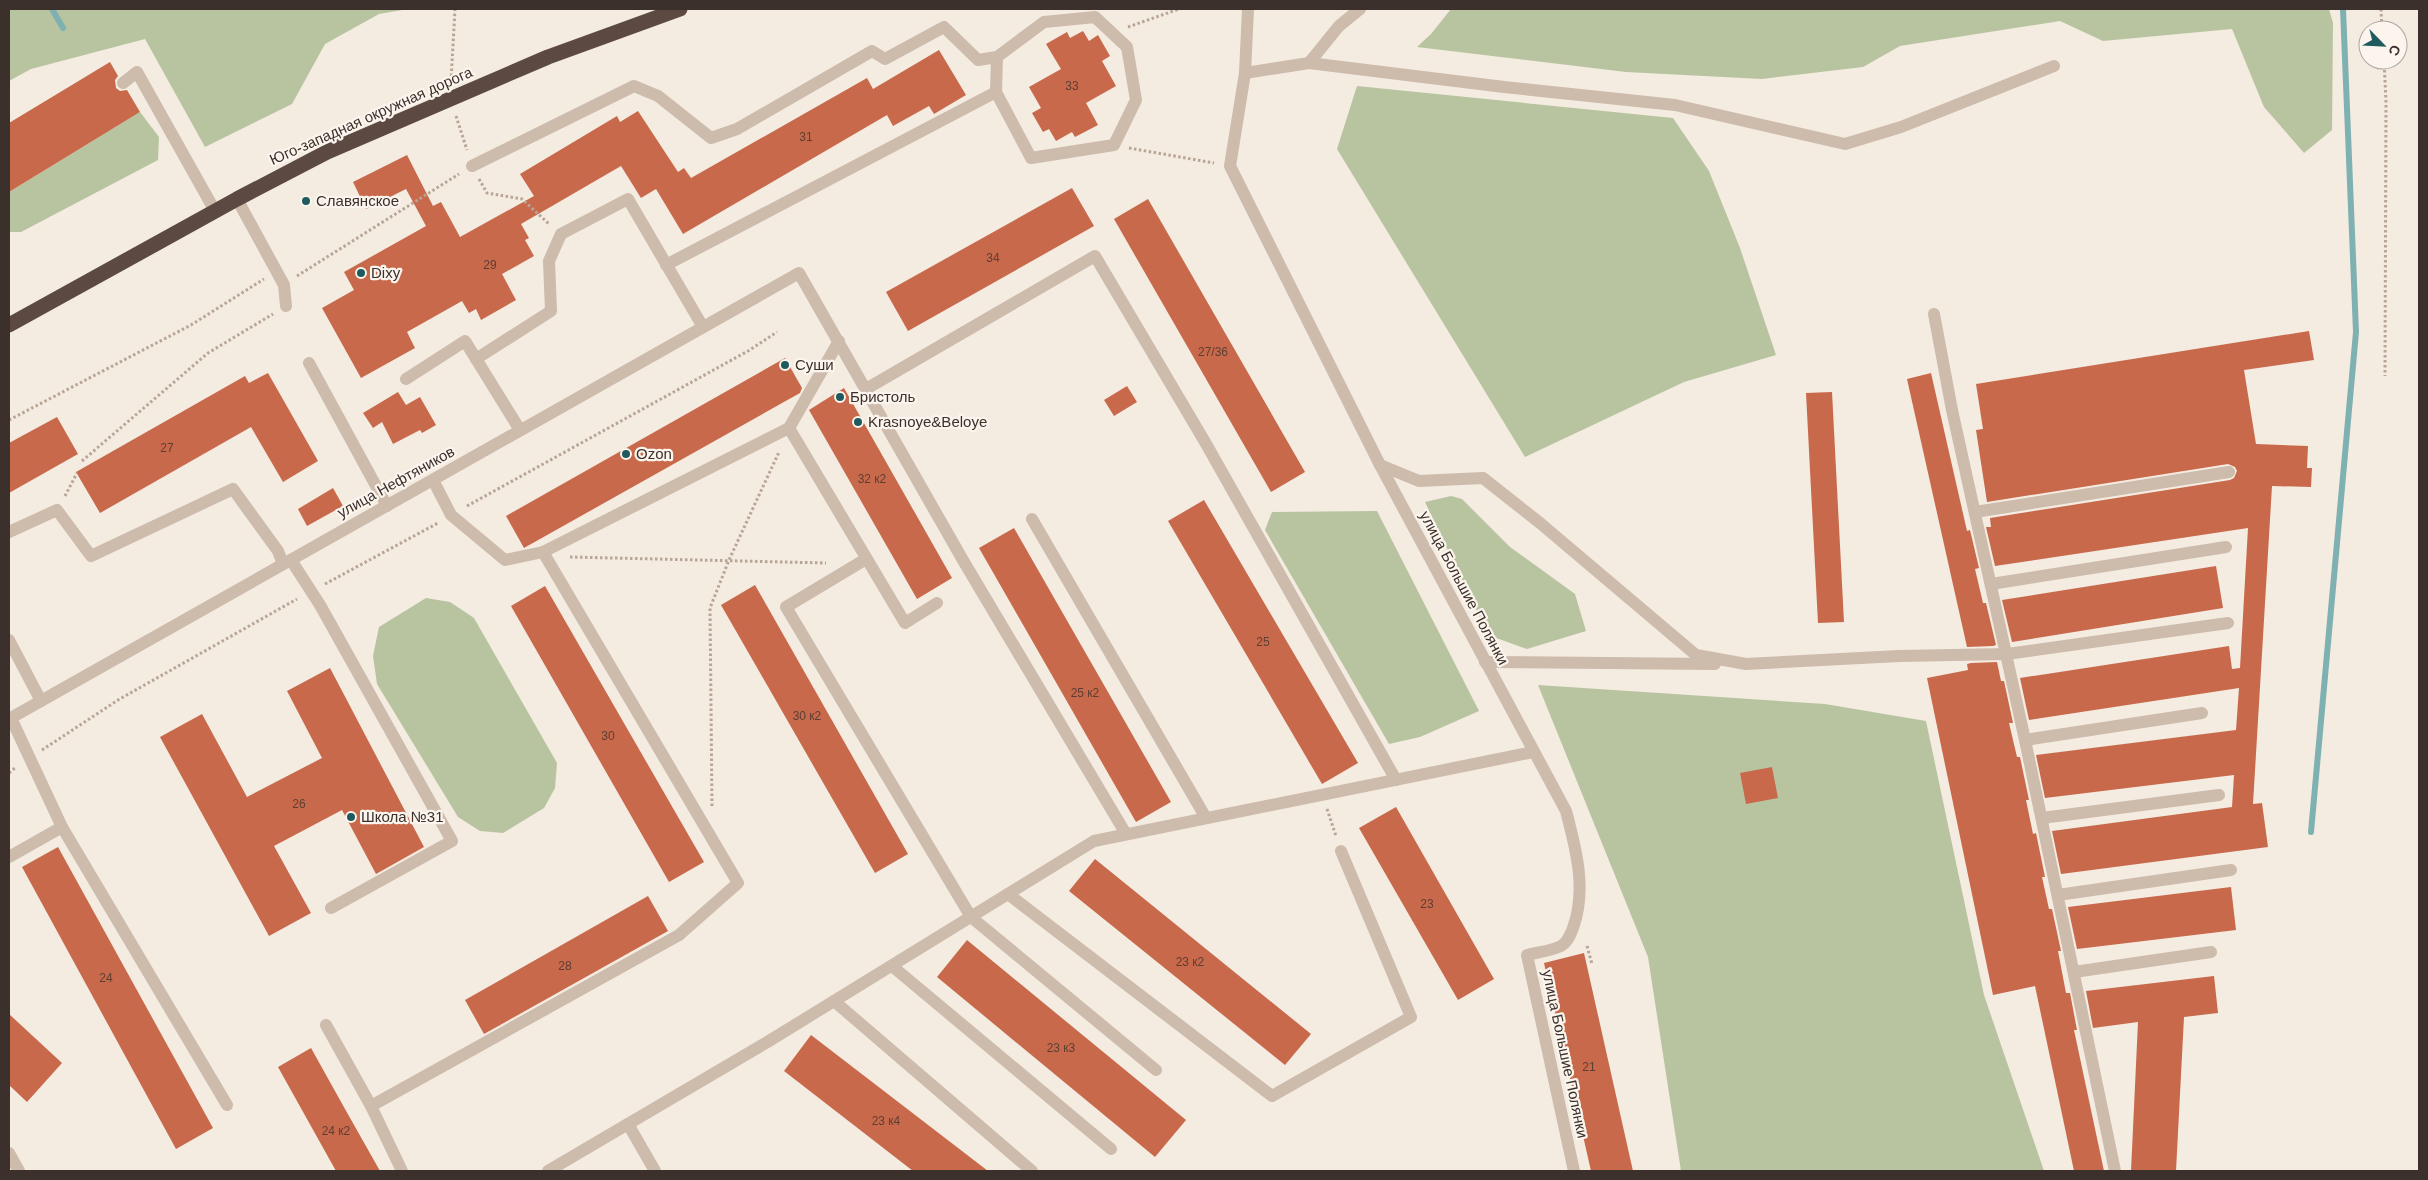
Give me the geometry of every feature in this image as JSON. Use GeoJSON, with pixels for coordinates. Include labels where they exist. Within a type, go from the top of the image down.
{"type":"FeatureCollection","features":[{"type":"Feature","properties":{"kind":"highway","name":"Юго-западная окружная дорога"},"geometry":{"type":"LineString","coordinates":[[9,326],[237,198],[327,152],[548,57],[680,9]]}},
{"type":"Feature","properties":{"kind":"street"},"geometry":{"type":"LineString","coordinates":[[1230,166],[1244,73],[1248,9]]}},
{"type":"Feature","properties":{"kind":"street"},"geometry":{"type":"LineString","coordinates":[[1310,63],[1340,26],[1360,9]]}},
{"type":"Feature","properties":{"kind":"street"},"geometry":{"type":"LineString","coordinates":[[472,166],[634,86],[658,96],[711,138],[737,129],[872,51],[885,59],[944,27],[978,60],[997,57],[1044,22],[1095,17],[1127,47],[1136,100],[1114,145],[1031,158],[996,92],[997,57]]}},
{"type":"Feature","properties":{"kind":"street"},"geometry":{"type":"LineString","coordinates":[[1244,73],[1310,63],[1504,87],[1676,105],[1845,144],[1901,127],[2054,66]]}},
{"type":"Feature","properties":{"kind":"street"},"geometry":{"type":"LineString","coordinates":[[123,83],[137,72],[215,211]]}},
{"type":"Feature","properties":{"kind":"street"},"geometry":{"type":"LineString","coordinates":[[666,265],[996,92]]}},
{"type":"Feature","properties":{"kind":"street","name":"улица Большие Полянки"},"geometry":{"type":"LineString","coordinates":[[1230,166],[1380,465],[1566,811],[1577,852],[1580,895],[1576,919],[1569,939],[1560,946],[1527,955],[1574,1171]]}},
{"type":"Feature","properties":{"kind":"street"},"geometry":{"type":"LineString","coordinates":[[237,198],[284,284],[286,306]]}},
{"type":"Feature","properties":{"kind":"street"},"geometry":{"type":"LineString","coordinates":[[476,359],[551,311],[549,261],[561,234],[628,199],[703,327]]}},
{"type":"Feature","properties":{"kind":"street"},"geometry":{"type":"LineString","coordinates":[[866,389],[1095,256],[1205,442],[1396,780]]}},
{"type":"Feature","properties":{"kind":"street","name":"улица Нефтяников"},"geometry":{"type":"LineString","coordinates":[[10,718],[799,273],[839,341]]}},
{"type":"Feature","properties":{"kind":"street"},"geometry":{"type":"LineString","coordinates":[[1934,314],[1952,410],[2042,818],[2115,1171]]}},
{"type":"Feature","properties":{"kind":"street"},"geometry":{"type":"LineString","coordinates":[[406,380],[464,341],[520,430]]}},
{"type":"Feature","properties":{"kind":"street"},"geometry":{"type":"LineString","coordinates":[[839,341],[964,562],[1126,834]]}},
{"type":"Feature","properties":{"kind":"street"},"geometry":{"type":"LineString","coordinates":[[433,480],[448,517],[505,560],[544,552],[790,428],[839,341]]}},
{"type":"Feature","properties":{"kind":"street"},"geometry":{"type":"LineString","coordinates":[[309,364],[387,506]]}},
{"type":"Feature","properties":{"kind":"street"},"geometry":{"type":"LineString","coordinates":[[790,428],[861,562],[905,623],[937,603]]}},
{"type":"Feature","properties":{"kind":"street"},"geometry":{"type":"LineString","coordinates":[[1380,465],[1419,481],[1483,478],[1540,523],[1696,655],[1746,664]]}},
{"type":"Feature","properties":{"kind":"street"},"geometry":{"type":"LineString","coordinates":[[1975,512],[2229,472]]}},
{"type":"Feature","properties":{"kind":"street"},"geometry":{"type":"LineString","coordinates":[[9,532],[57,510],[91,556],[233,489],[278,551],[312,592],[452,841],[331,908]]}},
{"type":"Feature","properties":{"kind":"street"},"geometry":{"type":"LineString","coordinates":[[1032,519],[1206,818]]}},
{"type":"Feature","properties":{"kind":"street"},"geometry":{"type":"LineString","coordinates":[[1991,584],[2226,547]]}},
{"type":"Feature","properties":{"kind":"street"},"geometry":{"type":"LineString","coordinates":[[372,1106],[678,935],[738,883],[544,552]]}},
{"type":"Feature","properties":{"kind":"street"},"geometry":{"type":"LineString","coordinates":[[861,562],[786,607],[972,917],[1156,1070]]}},
{"type":"Feature","properties":{"kind":"street"},"geometry":{"type":"LineString","coordinates":[[1485,662],[1746,664],[1899,656],[2006,654],[2228,624]]}},
{"type":"Feature","properties":{"kind":"street"},"geometry":{"type":"LineString","coordinates":[[9,640],[41,700]]}},
{"type":"Feature","properties":{"kind":"street"},"geometry":{"type":"LineString","coordinates":[[2025,740],[2202,713]]}},
{"type":"Feature","properties":{"kind":"street"},"geometry":{"type":"LineString","coordinates":[[10,718],[62,827],[227,1105]]}},
{"type":"Feature","properties":{"kind":"street"},"geometry":{"type":"LineString","coordinates":[[548,1171],[892,966],[1094,841],[1533,752]]}},
{"type":"Feature","properties":{"kind":"street"},"geometry":{"type":"LineString","coordinates":[[2042,818],[2219,795]]}},
{"type":"Feature","properties":{"kind":"street"},"geometry":{"type":"LineString","coordinates":[[9,857],[62,827]]}},
{"type":"Feature","properties":{"kind":"street"},"geometry":{"type":"LineString","coordinates":[[1008,894],[1272,1096],[1411,1017],[1341,851]]}},
{"type":"Feature","properties":{"kind":"street"},"geometry":{"type":"LineString","coordinates":[[2058,895],[2231,870]]}},
{"type":"Feature","properties":{"kind":"street"},"geometry":{"type":"LineString","coordinates":[[2074,972],[2211,952]]}},
{"type":"Feature","properties":{"kind":"street"},"geometry":{"type":"LineString","coordinates":[[892,966],[1111,1149]]}},
{"type":"Feature","properties":{"kind":"street"},"geometry":{"type":"LineString","coordinates":[[834,1001],[1032,1171]]}},
{"type":"Feature","properties":{"kind":"street"},"geometry":{"type":"LineString","coordinates":[[326,1025],[372,1106],[402,1171]]}},
{"type":"Feature","properties":{"kind":"street"},"geometry":{"type":"LineString","coordinates":[[628,1124],[655,1171]]}},
{"type":"Feature","properties":{"kind":"street"},"geometry":{"type":"LineString","coordinates":[[9,1153],[19,1171]]}},
{"type":"Feature","properties":{"kind":"path"},"geometry":{"type":"LineString","coordinates":[[1116,36],[1131,25],[1179,9]]}},
{"type":"Feature","properties":{"kind":"path"},"geometry":{"type":"LineString","coordinates":[[2384,70],[2386,101],[2384,376]]}},
{"type":"Feature","properties":{"kind":"path"},"geometry":{"type":"LineString","coordinates":[[1114,145],[1230,166]]}},
{"type":"Feature","properties":{"kind":"path"},"geometry":{"type":"LineString","coordinates":[[284,284],[472,166]]}},
{"type":"Feature","properties":{"kind":"path"},"geometry":{"type":"LineString","coordinates":[[486,193],[522,198],[561,234]]}},
{"type":"Feature","properties":{"kind":"path"},"geometry":{"type":"LineString","coordinates":[[9,420],[191,326],[277,271]]}},
{"type":"Feature","properties":{"kind":"path"},"geometry":{"type":"LineString","coordinates":[[82,461],[208,353],[286,306]]}},
{"type":"Feature","properties":{"kind":"path"},"geometry":{"type":"LineString","coordinates":[[9,773],[118,700],[748,351],[777,332]]}},
{"type":"Feature","properties":{"kind":"path"},"geometry":{"type":"LineString","coordinates":[[712,811],[710,608],[790,428]]}},
{"type":"Feature","properties":{"kind":"path"},"geometry":{"type":"LineString","coordinates":[[57,510],[77,473]]}},
{"type":"Feature","properties":{"kind":"path"},"geometry":{"type":"LineString","coordinates":[[544,552],[581,559],[861,562]]}},
{"type":"Feature","properties":{"kind":"path"},"geometry":{"type":"LineString","coordinates":[[1323,795],[1341,851]]}},
{"type":"Feature","properties":{"kind":"path"},"geometry":{"type":"LineString","coordinates":[[1587,946],[1592,964]]}},
{"type":"Feature","properties":{"kind":"green space"},"geometry":{"type":"Polygon","coordinates":[[[9,9],[408,9],[379,14],[325,44],[292,104],[205,147],[145,39],[31,69],[9,81],[9,9]]]}},
{"type":"Feature","properties":{"kind":"green space"},"geometry":{"type":"Polygon","coordinates":[[[1451,9],[2329,9],[2333,23],[2332,130],[2304,153],[2264,107],[2232,29],[2103,41],[2060,21],[1900,46],[1863,67],[1762,79],[1626,72],[1417,47],[1431,34],[1451,9]]]}},
{"type":"Feature","properties":{"kind":"green space"},"geometry":{"type":"Polygon","coordinates":[[[1357,86],[1673,118],[1709,171],[1740,248],[1776,355],[1684,382],[1525,457],[1337,149],[1357,86]]]}},
{"type":"Feature","properties":{"kind":"green space"},"geometry":{"type":"Polygon","coordinates":[[[140,112],[159,137],[158,160],[21,232],[9,232],[9,192],[140,112]]]}},
{"type":"Feature","properties":{"kind":"green space"},"geometry":{"type":"Polygon","coordinates":[[[1451,496],[1462,499],[1510,547],[1575,594],[1586,631],[1527,649],[1488,635],[1425,502],[1451,496]]]}},
{"type":"Feature","properties":{"kind":"green space"},"geometry":{"type":"Polygon","coordinates":[[[1377,511],[1479,711],[1420,737],[1389,744],[1265,530],[1272,512],[1377,511]]]}},
{"type":"Feature","properties":{"kind":"green space"},"geometry":{"type":"Polygon","coordinates":[[[426,598],[450,602],[474,618],[557,763],[555,788],[544,808],[503,833],[480,831],[458,817],[377,684],[373,656],[379,627],[426,598]]]}},
{"type":"Feature","properties":{"kind":"green space"},"geometry":{"type":"Polygon","coordinates":[[[1538,685],[1825,704],[1926,721],[1984,995],[2044,1171],[1681,1171],[1648,957],[1538,685]]]}},
{"type":"Feature","properties":{"kind":"building"},"geometry":{"type":"Polygon","coordinates":[[[1083,31],[1089,41],[1098,35],[1110,56],[1102,61],[1116,86],[1086,103],[1098,125],[1075,137],[1072,132],[1056,141],[1049,129],[1043,132],[1032,113],[1041,108],[1029,87],[1061,69],[1046,44],[1067,32],[1070,38],[1083,31]]]}},
{"type":"Feature","properties":{"kind":"building"},"geometry":{"type":"Polygon","coordinates":[[[939,50],[966,95],[934,114],[929,106],[893,126],[887,115],[683,234],[656,189],[641,198],[621,166],[521,224],[529,238],[525,240],[534,256],[502,274],[516,300],[481,320],[476,309],[469,313],[462,301],[407,332],[415,348],[361,378],[322,308],[354,290],[344,272],[426,226],[406,189],[366,209],[353,182],[407,155],[433,206],[441,202],[460,237],[534,196],[520,174],[617,116],[620,122],[638,111],[678,172],[684,168],[691,178],[867,78],[873,89],[939,50]]]}},
{"type":"Feature","properties":{"kind":"building"},"geometry":{"type":"Polygon","coordinates":[[[110,62],[118,76],[115,80],[116,88],[120,91],[127,90],[140,112],[9,192],[9,123],[110,62]]]}},
{"type":"Feature","properties":{"kind":"building"},"geometry":{"type":"Polygon","coordinates":[[[1072,188],[1094,226],[908,331],[886,292],[1072,188]]]}},
{"type":"Feature","properties":{"kind":"building"},"geometry":{"type":"Polygon","coordinates":[[[1148,199],[1305,472],[1271,492],[1114,219],[1148,199]]]}},
{"type":"Feature","properties":{"kind":"building"},"geometry":{"type":"Polygon","coordinates":[[[2309,331],[2314,360],[2244,370],[2256,444],[2308,446],[2307,468],[2312,468],[2311,487],[2272,486],[2253,804],[2262,803],[2268,847],[2061,874],[2052,831],[2232,807],[2234,775],[2045,798],[2036,755],[2236,730],[2239,688],[2029,720],[2020,678],[2229,646],[2232,669],[2240,668],[2248,528],[1995,566],[1986,527],[1991,527],[1990,518],[2230,480],[2234,478],[2237,471],[2235,467],[2228,464],[1987,502],[1976,430],[1983,429],[1976,384],[2309,331]]]}},
{"type":"Feature","properties":{"kind":"building"},"geometry":{"type":"Polygon","coordinates":[[[785,358],[802,388],[800,393],[524,548],[506,516],[785,358]]]}},
{"type":"Feature","properties":{"kind":"building"},"geometry":{"type":"Polygon","coordinates":[[[268,373],[318,461],[283,482],[251,427],[100,513],[76,472],[245,376],[249,383],[268,373]]]}},
{"type":"Feature","properties":{"kind":"building"},"geometry":{"type":"Polygon","coordinates":[[[1931,373],[1967,531],[1970,530],[1979,568],[1975,569],[1983,603],[1986,603],[1996,645],[1993,646],[1967,647],[1907,379],[1931,373]]]}},
{"type":"Feature","properties":{"kind":"building"},"geometry":{"type":"Polygon","coordinates":[[[1127,386],[1137,402],[1114,416],[1104,400],[1127,386]]]}},
{"type":"Feature","properties":{"kind":"building"},"geometry":{"type":"Polygon","coordinates":[[[844,388],[952,578],[917,599],[809,410],[844,388]]]}},
{"type":"Feature","properties":{"kind":"building"},"geometry":{"type":"Polygon","coordinates":[[[398,392],[406,405],[420,397],[436,425],[422,433],[420,430],[393,444],[382,422],[373,428],[363,413],[398,392]]]}},
{"type":"Feature","properties":{"kind":"building"},"geometry":{"type":"Polygon","coordinates":[[[1832,392],[1844,622],[1818,623],[1806,393],[1832,392]]]}},
{"type":"Feature","properties":{"kind":"building"},"geometry":{"type":"Polygon","coordinates":[[[57,417],[78,454],[9,493],[9,443],[57,417]]]}},
{"type":"Feature","properties":{"kind":"building"},"geometry":{"type":"Polygon","coordinates":[[[333,488],[343,506],[307,526],[298,509],[333,488]]]}},
{"type":"Feature","properties":{"kind":"building"},"geometry":{"type":"Polygon","coordinates":[[[1204,500],[1358,763],[1322,784],[1168,521],[1204,500]]]}},
{"type":"Feature","properties":{"kind":"building"},"geometry":{"type":"Polygon","coordinates":[[[1014,528],[1171,802],[1136,822],[979,548],[1014,528]]]}},
{"type":"Feature","properties":{"kind":"building"},"geometry":{"type":"Polygon","coordinates":[[[2216,566],[2223,608],[2012,642],[2002,600],[2216,566]]]}},
{"type":"Feature","properties":{"kind":"building"},"geometry":{"type":"Polygon","coordinates":[[[755,585],[908,854],[875,873],[721,605],[755,585]]]}},
{"type":"Feature","properties":{"kind":"building"},"geometry":{"type":"Polygon","coordinates":[[[545,586],[704,862],[669,882],[511,606],[545,586]]]}},
{"type":"Feature","properties":{"kind":"building"},"geometry":{"type":"Polygon","coordinates":[[[1997,662],[2001,681],[2004,681],[2013,723],[2009,723],[2017,757],[2020,757],[2029,800],[2026,800],[2033,834],[2036,833],[2045,877],[2042,877],[2049,909],[2052,909],[2061,951],[2058,951],[2066,993],[2070,993],[2077,1030],[2074,1030],[2104,1171],[2074,1171],[2035,986],[1993,995],[1927,678],[1968,670],[1967,664],[1971,663],[1997,662]]]}},
{"type":"Feature","properties":{"kind":"building"},"geometry":{"type":"Polygon","coordinates":[[[330,668],[424,847],[376,874],[342,810],[274,846],[311,913],[269,936],[160,737],[202,714],[247,797],[322,758],[287,691],[330,668]]]}},
{"type":"Feature","properties":{"kind":"building"},"geometry":{"type":"Polygon","coordinates":[[[1772,767],[1778,798],[1746,804],[1740,773],[1772,767]]]}},
{"type":"Feature","properties":{"kind":"building"},"geometry":{"type":"Polygon","coordinates":[[[1396,807],[1494,979],[1458,1000],[1359,828],[1396,807]]]}},
{"type":"Feature","properties":{"kind":"building"},"geometry":{"type":"Polygon","coordinates":[[[58,847],[213,1128],[176,1149],[22,867],[58,847]]]}},
{"type":"Feature","properties":{"kind":"building"},"geometry":{"type":"Polygon","coordinates":[[[1095,859],[1311,1034],[1285,1065],[1069,891],[1095,859]]]}},
{"type":"Feature","properties":{"kind":"building"},"geometry":{"type":"Polygon","coordinates":[[[2231,887],[2236,930],[2077,949],[2068,907],[2231,887]]]}},
{"type":"Feature","properties":{"kind":"building"},"geometry":{"type":"Polygon","coordinates":[[[648,896],[668,931],[484,1034],[465,1000],[648,896]]]}},
{"type":"Feature","properties":{"kind":"building"},"geometry":{"type":"Polygon","coordinates":[[[967,940],[1186,1120],[1155,1157],[937,977],[967,940]]]}},
{"type":"Feature","properties":{"kind":"building"},"geometry":{"type":"Polygon","coordinates":[[[1584,953],[1633,1171],[1591,1171],[1544,963],[1584,953]]]}},
{"type":"Feature","properties":{"kind":"building"},"geometry":{"type":"Polygon","coordinates":[[[2214,976],[2218,1013],[2184,1017],[2176,1171],[2131,1171],[2138,1022],[2093,1028],[2086,991],[2214,976]]]}},
{"type":"Feature","properties":{"kind":"building"},"geometry":{"type":"Polygon","coordinates":[[[9,1014],[62,1063],[27,1102],[9,1085],[9,1014]]]}},
{"type":"Feature","properties":{"kind":"building"},"geometry":{"type":"Polygon","coordinates":[[[811,1035],[988,1171],[913,1171],[784,1071],[811,1035]]]}},
{"type":"Feature","properties":{"kind":"building"},"geometry":{"type":"Polygon","coordinates":[[[311,1048],[380,1171],[336,1171],[278,1067],[311,1048]]]}},
{"type":"Feature","properties":{"kind":"waterway"},"geometry":{"type":"LineString","coordinates":[[52,9],[63,28]]}},
{"type":"Feature","properties":{"kind":"waterway"},"geometry":{"type":"LineString","coordinates":[[2311,832],[2356,332],[2343,9]]}},
{"type":"Feature","properties":{"kind":"place","name":"Славянское"},"geometry":{"type":"Point","coordinates":[306,201]}},
{"type":"Feature","properties":{"kind":"place","name":"Dixy"},"geometry":{"type":"Point","coordinates":[361,273]}},
{"type":"Feature","properties":{"kind":"place","name":"Суши"},"geometry":{"type":"Point","coordinates":[785,365]}},
{"type":"Feature","properties":{"kind":"place","name":"Бристоль"},"geometry":{"type":"Point","coordinates":[840,397]}},
{"type":"Feature","properties":{"kind":"place","name":"Krasnoye&Beloye"},"geometry":{"type":"Point","coordinates":[858,422]}},
{"type":"Feature","properties":{"kind":"place","name":"Ozon"},"geometry":{"type":"Point","coordinates":[626,454]}},
{"type":"Feature","properties":{"kind":"place","name":"Школа №31"},"geometry":{"type":"Point","coordinates":[351,817]}}]}
